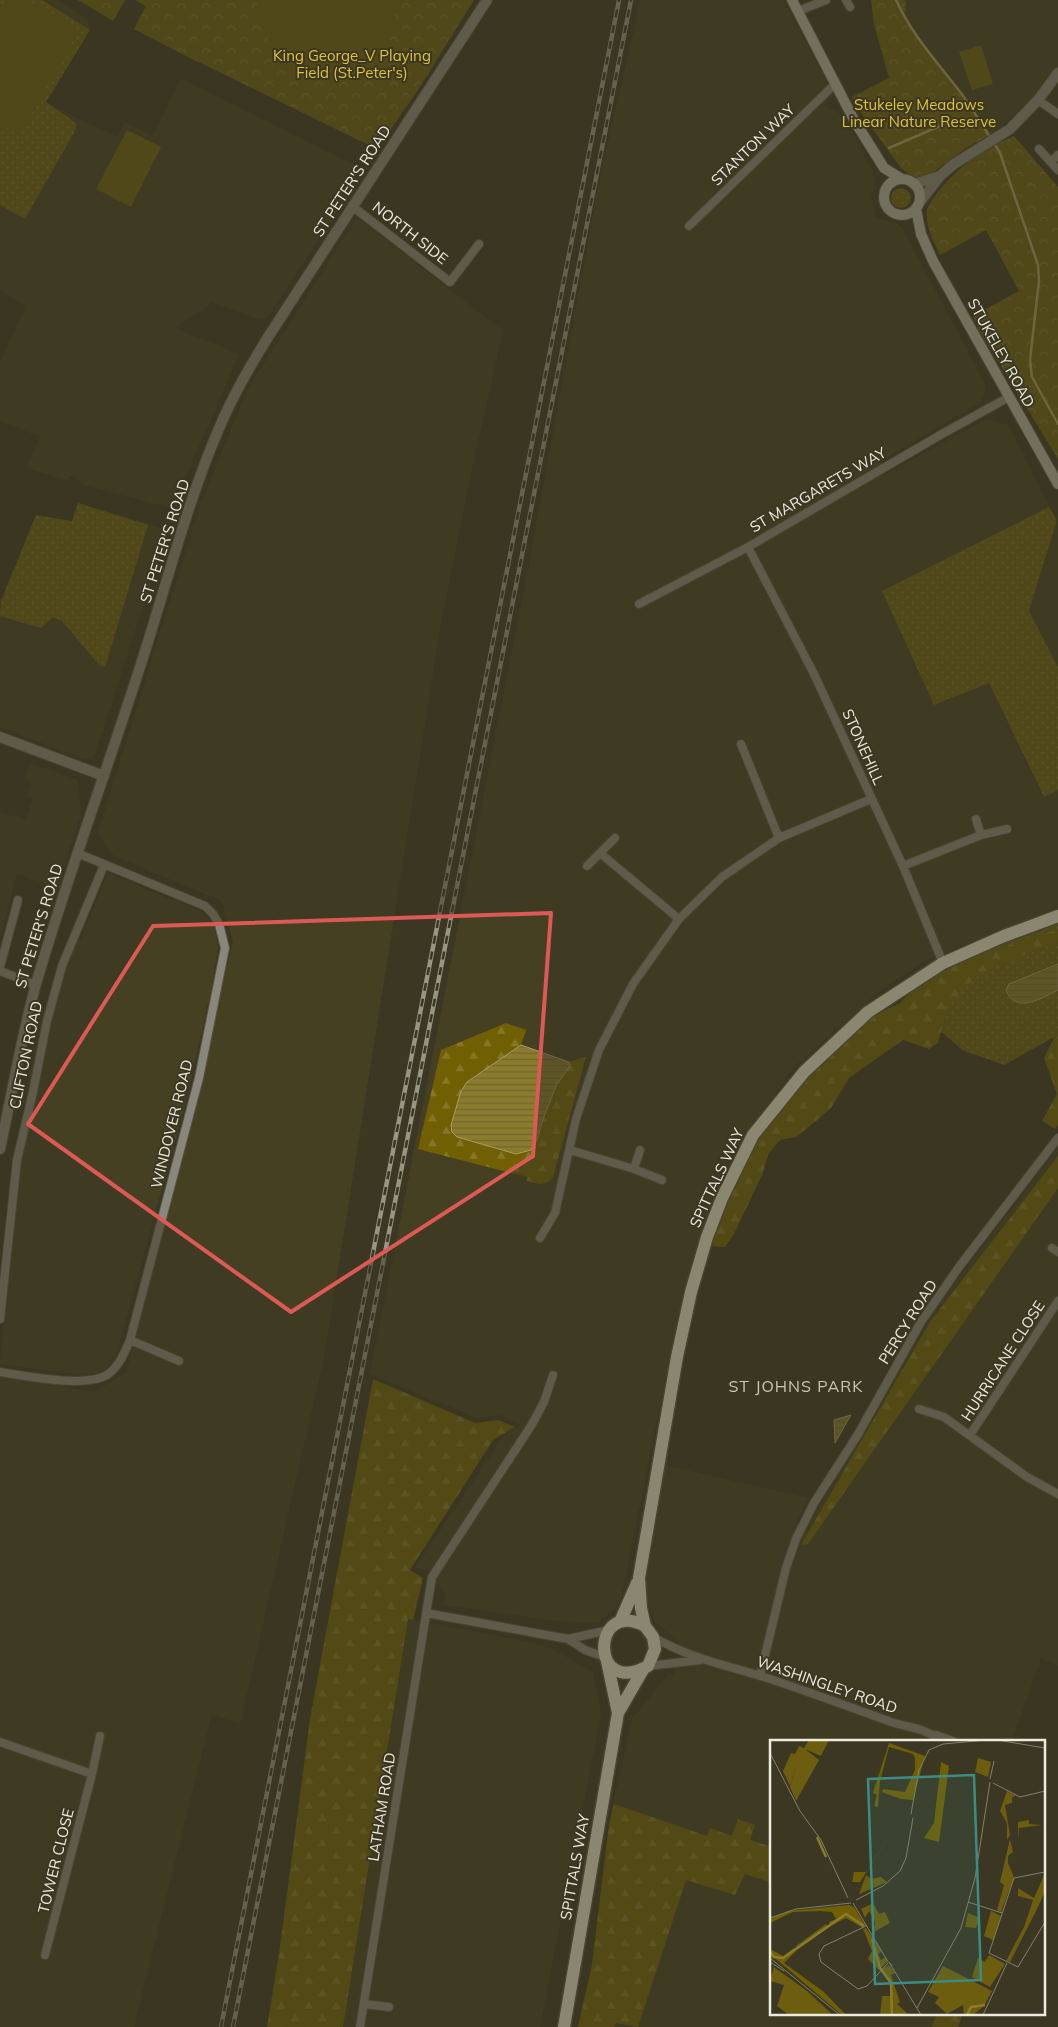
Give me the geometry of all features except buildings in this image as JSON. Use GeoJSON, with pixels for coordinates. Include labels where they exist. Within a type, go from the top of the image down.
{"type":"FeatureCollection","features":[{"type":"Feature","properties":{"kind":"highway","name":"SPITTALS WAY"},"geometry":{"type":"LineString","coordinates":[[639,1578],[677,1356],[691,1292],[707,1237],[722,1198],[752,1136],[804,1072],[868,1012],[943,963],[1004,936],[1058,916]]}},
{"type":"Feature","properties":{"kind":"highway"},"geometry":{"type":"LineString","coordinates":[[620,1622],[639,1578]]}},
{"type":"Feature","properties":{"kind":"highway"},"geometry":{"type":"LineString","coordinates":[[639,1578],[640,1604],[645,1626],[653,1637],[655,1649],[646,1667],[633,1673],[624,1673],[618,1670],[606,1659],[603,1648],[604,1638],[609,1630],[620,1622],[628,1621],[645,1626]]}},
{"type":"Feature","properties":{"kind":"highway","name":"SPITTALS WAY"},"geometry":{"type":"LineString","coordinates":[[606,1659],[618,1713]]}},
{"type":"Feature","properties":{"kind":"highway","name":"SPITTALS WAY"},"geometry":{"type":"LineString","coordinates":[[564,2027],[618,1713],[646,1667]]}},
{"type":"Feature","properties":{"kind":"main road"},"geometry":{"type":"LineString","coordinates":[[792,0],[854,120],[884,168],[914,184],[920,192],[918,205],[908,214],[903,215],[895,214],[887,207],[884,196],[892,182],[902,179]]}},
{"type":"Feature","properties":{"kind":"main road"},"geometry":{"type":"LineString","coordinates":[[884,168],[886,190]]}},
{"type":"Feature","properties":{"kind":"main road","name":"STUKELEY ROAD"},"geometry":{"type":"LineString","coordinates":[[918,205],[921,234]]}},
{"type":"Feature","properties":{"kind":"main road","name":"STUKELEY ROAD"},"geometry":{"type":"LineString","coordinates":[[903,215],[921,234],[951,294],[1058,484]]}},
{"type":"Feature","properties":{"kind":"street","name":"ST PETER'S ROAD"},"geometry":{"type":"LineString","coordinates":[[0,1149],[36,985],[77,853],[163,596],[186,517],[224,417],[252,362],[487,0]]}},
{"type":"Feature","properties":{"kind":"street"},"geometry":{"type":"LineString","coordinates":[[798,11],[826,0]]}},
{"type":"Feature","properties":{"kind":"street"},"geometry":{"type":"LineString","coordinates":[[918,205],[940,176],[954,164],[1010,128],[1038,100],[1058,73]]}},
{"type":"Feature","properties":{"kind":"street","name":"STANTON WAY"},"geometry":{"type":"LineString","coordinates":[[689,226],[836,83]]}},
{"type":"Feature","properties":{"kind":"street"},"geometry":{"type":"LineString","coordinates":[[1038,100],[1058,114]]}},
{"type":"Feature","properties":{"kind":"street"},"geometry":{"type":"LineString","coordinates":[[1038,149],[1058,170]]}},
{"type":"Feature","properties":{"kind":"street"},"geometry":{"type":"LineString","coordinates":[[1050,162],[1058,155]]}},
{"type":"Feature","properties":{"kind":"street"},"geometry":{"type":"LineString","coordinates":[[914,184],[940,176]]}},
{"type":"Feature","properties":{"kind":"street","name":"NORTH SIDE"},"geometry":{"type":"LineString","coordinates":[[352,206],[450,282],[479,244]]}},
{"type":"Feature","properties":{"kind":"street","name":"ST MARGARETS WAY"},"geometry":{"type":"LineString","coordinates":[[639,604],[748,547],[1009,397]]}},
{"type":"Feature","properties":{"kind":"street","name":"STONEHILL"},"geometry":{"type":"LineString","coordinates":[[748,547],[814,674],[903,866],[943,963]]}},
{"type":"Feature","properties":{"kind":"street"},"geometry":{"type":"LineString","coordinates":[[0,737],[104,776]]}},
{"type":"Feature","properties":{"kind":"street"},"geometry":{"type":"LineString","coordinates":[[741,744],[779,838]]}},
{"type":"Feature","properties":{"kind":"street"},"geometry":{"type":"LineString","coordinates":[[540,1238],[555,1213],[576,1119],[599,1050],[633,984],[680,919],[722,877],[779,838],[871,799]]}},
{"type":"Feature","properties":{"kind":"street"},"geometry":{"type":"LineString","coordinates":[[976,819],[981,835]]}},
{"type":"Feature","properties":{"kind":"street"},"geometry":{"type":"LineString","coordinates":[[903,866],[981,835],[1007,830]]}},
{"type":"Feature","properties":{"kind":"street"},"geometry":{"type":"LineString","coordinates":[[587,866],[615,838]]}},
{"type":"Feature","properties":{"kind":"street","name":"WINDOVER ROAD"},"geometry":{"type":"LineString","coordinates":[[0,1372],[45,1378],[93,1380],[108,1374],[121,1360],[130,1340],[199,1078],[225,948],[219,924],[205,906],[77,853]]}},
{"type":"Feature","properties":{"kind":"street"},"geometry":{"type":"LineString","coordinates":[[600,853],[680,919]]}},
{"type":"Feature","properties":{"kind":"street","name":"CLIFTON ROAD"},"geometry":{"type":"LineString","coordinates":[[0,1319],[16,1160],[33,1092],[47,1021],[62,966],[104,864]]}},
{"type":"Feature","properties":{"kind":"street"},"geometry":{"type":"LineString","coordinates":[[18,900],[0,969],[36,985]]}},
{"type":"Feature","properties":{"kind":"street","name":"PERCY ROAD"},"geometry":{"type":"LineString","coordinates":[[760,1676],[786,1568],[796,1539],[814,1503],[857,1436],[921,1322],[959,1267],[1058,1138]]}},
{"type":"Feature","properties":{"kind":"street"},"geometry":{"type":"LineString","coordinates":[[570,1150],[634,1169],[662,1180]]}},
{"type":"Feature","properties":{"kind":"street"},"geometry":{"type":"LineString","coordinates":[[634,1169],[640,1150]]}},
{"type":"Feature","properties":{"kind":"street","name":"HURRICANE CLOSE"},"geometry":{"type":"LineString","coordinates":[[970,1435],[1058,1302]]}},
{"type":"Feature","properties":{"kind":"street"},"geometry":{"type":"LineString","coordinates":[[130,1340],[179,1360]]}},
{"type":"Feature","properties":{"kind":"street","name":"LATHAM ROAD"},"geometry":{"type":"LineString","coordinates":[[360,2027],[432,1576],[531,1426],[544,1402],[553,1375]]}},
{"type":"Feature","properties":{"kind":"street","name":"HURRICANE CLOSE"},"geometry":{"type":"LineString","coordinates":[[919,1409],[944,1417],[1027,1477],[1058,1494]]}},
{"type":"Feature","properties":{"kind":"street"},"geometry":{"type":"LineString","coordinates":[[426,1613],[568,1639],[585,1650],[606,1659]]}},
{"type":"Feature","properties":{"kind":"street"},"geometry":{"type":"LineString","coordinates":[[568,1639],[609,1630]]}},
{"type":"Feature","properties":{"kind":"street","name":"WASHINGLEY ROAD"},"geometry":{"type":"LineString","coordinates":[[653,1637],[673,1648],[703,1660],[760,1676],[937,1738]]}},
{"type":"Feature","properties":{"kind":"street","name":"WASHINGLEY ROAD"},"geometry":{"type":"LineString","coordinates":[[646,1667],[703,1660]]}},
{"type":"Feature","properties":{"kind":"street","name":"TOWER CLOSE"},"geometry":{"type":"LineString","coordinates":[[45,1955],[100,1736]]}},
{"type":"Feature","properties":{"kind":"street"},"geometry":{"type":"LineString","coordinates":[[0,1742],[92,1774]]}},
{"type":"Feature","properties":{"kind":"street"},"geometry":{"type":"LineString","coordinates":[[364,2004],[388,2007]]}},
{"type":"Feature","properties":{"kind":"highlighted area"},"geometry":{"type":"Polygon","coordinates":[[[551,913],[533,1156],[291,1312],[28,1124],[153,926],[551,913]]]}},
{"type":"Feature","properties":{"kind":"shaded area"},"geometry":{"type":"Polygon","coordinates":[[[0,0],[56,0],[87,19],[90,30],[46,103],[117,137],[125,122],[153,136],[181,79],[364,170],[267,318],[260,320],[211,301],[207,307],[174,328],[239,354],[172,508],[83,485],[75,476],[69,476],[68,480],[29,469],[27,466],[40,437],[0,420],[0,363],[26,306],[0,290],[0,0]]]}},
{"type":"Feature","properties":{"kind":"shaded area"},"geometry":{"type":"Polygon","coordinates":[[[641,0],[783,0],[834,95],[823,105],[838,112],[855,137],[875,177],[876,187],[871,195],[875,217],[896,223],[902,228],[985,384],[985,391],[981,402],[880,461],[886,474],[987,419],[1008,425],[1049,507],[933,565],[1043,797],[1058,790],[1058,907],[924,961],[877,993],[794,1067],[749,1130],[731,1160],[715,1193],[700,1234],[683,1292],[620,1603],[598,1623],[559,1621],[444,1605],[445,1594],[429,1572],[416,1567],[505,1434],[521,1425],[501,1415],[478,1418],[370,1374],[526,580],[600,177],[641,0]]]}},
{"type":"Feature","properties":{"kind":"shaded area"},"geometry":{"type":"Polygon","coordinates":[[[906,0],[1058,0],[1058,68],[1041,94],[991,134],[905,20],[906,0]]]}},
{"type":"Feature","properties":{"kind":"shaded area"},"geometry":{"type":"Polygon","coordinates":[[[357,218],[503,331],[474,459],[440,629],[325,1352],[240,1724],[212,1714],[134,2027],[0,2027],[0,1377],[94,1392],[126,1373],[151,1279],[233,941],[222,901],[114,856],[98,832],[200,506],[245,396],[357,218]]]}},
{"type":"Feature","properties":{"kind":"shaded area"},"geometry":{"type":"Polygon","coordinates":[[[78,503],[168,530],[94,756],[84,759],[0,727],[0,600],[68,535],[78,503]]]}},
{"type":"Feature","properties":{"kind":"shaded area"},"geometry":{"type":"Polygon","coordinates":[[[1057,520],[1058,523],[1058,667],[1029,612],[1057,520]]]}},
{"type":"Feature","properties":{"kind":"shaded area"},"geometry":{"type":"Polygon","coordinates":[[[30,763],[78,780],[81,813],[56,887],[17,874],[0,937],[0,812],[26,820],[33,798],[27,796],[31,782],[25,778],[30,763]]]}},
{"type":"Feature","properties":{"kind":"shaded area"},"geometry":{"type":"Polygon","coordinates":[[[108,873],[201,912],[214,926],[218,947],[211,991],[185,1105],[117,1352],[104,1371],[84,1375],[0,1364],[21,1158],[33,1105],[25,1101],[37,1040],[48,1044],[53,1019],[48,995],[71,937],[81,939],[108,873]]]}},
{"type":"Feature","properties":{"kind":"shaded area"},"geometry":{"type":"Polygon","coordinates":[[[1058,964],[1058,990],[1029,1002],[1016,1002],[1010,998],[1006,990],[1009,984],[1058,964]]]}},
{"type":"Feature","properties":{"kind":"shaded area"},"geometry":{"type":"Polygon","coordinates":[[[521,1045],[569,1062],[570,1066],[557,1084],[537,1140],[531,1150],[516,1154],[457,1137],[452,1132],[451,1125],[461,1091],[467,1082],[521,1045]]]}},
{"type":"Feature","properties":{"kind":"shaded area"},"geometry":{"type":"Polygon","coordinates":[[[1058,1148],[1058,1665],[1041,1658],[1012,1740],[770,1740],[770,2014],[963,2014],[958,2027],[578,2027],[592,1965],[609,1824],[632,1719],[667,1676],[674,1674],[679,1657],[679,1642],[655,1622],[648,1603],[644,1600],[643,1577],[664,1465],[808,1498],[796,1523],[809,1524],[937,1306],[1058,1148]]]}},
{"type":"Feature","properties":{"kind":"shaded area"},"geometry":{"type":"Polygon","coordinates":[[[851,1415],[835,1443],[834,1420],[851,1415]]]}},
{"type":"Feature","properties":{"kind":"shaded area"},"geometry":{"type":"Polygon","coordinates":[[[408,1619],[547,1646],[593,1672],[601,1714],[540,2027],[343,2027],[408,1619]]]}},
{"type":"Feature","properties":{"kind":"green space"},"geometry":{"type":"Polygon","coordinates":[[[0,0],[42,0],[90,30],[46,102],[76,123],[76,129],[25,219],[0,205],[0,0]]]}},
{"type":"Feature","properties":{"kind":"green space"},"geometry":{"type":"Polygon","coordinates":[[[9,0],[27,0],[79,29],[20,135],[0,123],[0,16],[9,0]]]}},
{"type":"Feature","properties":{"kind":"green space"},"geometry":{"type":"Polygon","coordinates":[[[78,0],[125,0],[113,21],[78,0]]]}},
{"type":"Feature","properties":{"kind":"green space","name":"King George_V Playing Field (St.Peter's)"},"geometry":{"type":"Polygon","coordinates":[[[135,0],[474,0],[418,90],[377,149],[134,29],[146,6],[135,0]]]}},
{"type":"Feature","properties":{"kind":"green space"},"geometry":{"type":"Polygon","coordinates":[[[257,0],[398,0],[392,22],[384,33],[365,51],[342,62],[330,65],[317,65],[297,61],[273,43],[264,32],[259,18],[257,0]]]}},
{"type":"Feature","properties":{"kind":"green space","name":"Stukeley Meadows Linear Nature Reserve"},"geometry":{"type":"Polygon","coordinates":[[[871,0],[906,0],[905,20],[991,134],[966,148],[928,176],[914,178],[901,168],[858,109],[852,97],[889,78],[874,24],[871,0]]]}},
{"type":"Feature","properties":{"kind":"green space"},"geometry":{"type":"Polygon","coordinates":[[[981,45],[993,84],[972,90],[959,52],[981,45]]]}},
{"type":"Feature","properties":{"kind":"green space"},"geometry":{"type":"Polygon","coordinates":[[[127,130],[161,147],[131,207],[96,189],[127,130]]]}},
{"type":"Feature","properties":{"kind":"green space"},"geometry":{"type":"Polygon","coordinates":[[[1014,136],[1058,187],[1058,459],[980,332],[973,316],[1019,291],[986,230],[940,255],[927,222],[929,205],[939,190],[953,175],[977,155],[1014,136]]]}},
{"type":"Feature","properties":{"kind":"green space"},"geometry":{"type":"Polygon","coordinates":[[[901,188],[908,191],[911,198],[908,205],[901,208],[894,205],[891,198],[894,191],[901,188]]]}},
{"type":"Feature","properties":{"kind":"green space"},"geometry":{"type":"Polygon","coordinates":[[[78,503],[148,525],[105,667],[99,665],[63,622],[53,617],[41,628],[0,616],[1,601],[36,515],[72,521],[78,503]]]}},
{"type":"Feature","properties":{"kind":"green space"},"geometry":{"type":"Polygon","coordinates":[[[1049,507],[1057,520],[1029,611],[1058,667],[1058,790],[1044,797],[989,683],[934,705],[882,591],[1049,507]]]}},
{"type":"Feature","properties":{"kind":"green space"},"geometry":{"type":"Polygon","coordinates":[[[1058,920],[1058,1039],[1052,1038],[1004,1065],[962,1050],[904,998],[948,968],[1004,938],[1058,920]]]}},
{"type":"Feature","properties":{"kind":"green space"},"geometry":{"type":"Polygon","coordinates":[[[1058,929],[1058,941],[980,973],[962,990],[947,1008],[938,1043],[929,1049],[903,1040],[849,1078],[831,1108],[796,1137],[780,1140],[769,1153],[762,1175],[734,1234],[725,1247],[704,1246],[754,1140],[787,1099],[865,1020],[900,1003],[918,985],[949,965],[1058,929]]]}},
{"type":"Feature","properties":{"kind":"green space"},"geometry":{"type":"Polygon","coordinates":[[[506,1023],[526,1030],[521,1045],[495,1064],[537,1140],[548,1102],[567,1070],[569,1062],[586,1057],[553,1177],[544,1183],[538,1184],[527,1181],[527,1177],[418,1149],[441,1050],[506,1023]]]}},
{"type":"Feature","properties":{"kind":"green space"},"geometry":{"type":"Polygon","coordinates":[[[1054,1038],[1058,1039],[1058,1125],[1055,1129],[1042,1121],[1057,1094],[1044,1058],[1054,1038]]]}},
{"type":"Feature","properties":{"kind":"green space"},"geometry":{"type":"Polygon","coordinates":[[[1058,1156],[1058,1188],[808,1544],[801,1545],[930,1322],[1058,1156]]]}},
{"type":"Feature","properties":{"kind":"green space"},"geometry":{"type":"Polygon","coordinates":[[[373,1379],[475,1423],[498,1420],[515,1427],[493,1440],[410,1570],[423,1578],[413,1620],[408,1619],[343,2027],[267,2027],[279,1954],[310,1719],[373,1379]]]}},
{"type":"Feature","properties":{"kind":"green space"},"geometry":{"type":"Polygon","coordinates":[[[614,1804],[707,1836],[710,1828],[732,1836],[738,1819],[755,1825],[750,1840],[770,1846],[770,1882],[745,1874],[735,1895],[686,1880],[638,2027],[616,2023],[614,2027],[578,2027],[592,1965],[609,1824],[614,1804]]]}},
{"type":"Feature","properties":{"kind":"green space"},"geometry":{"type":"Polygon","coordinates":[[[937,2014],[963,2014],[958,2027],[932,2027],[937,2014]]]}},
{"type":"Feature","properties":{"kind":"waterway"},"geometry":{"type":"LineString","coordinates":[[896,0],[918,37],[961,93],[991,139]]}},
{"type":"Feature","properties":{"kind":"waterway"},"geometry":{"type":"LineString","coordinates":[[889,148],[947,123]]}},
{"type":"Feature","properties":{"kind":"waterway"},"geometry":{"type":"LineString","coordinates":[[994,143],[1000,153],[1038,265],[1039,281],[1030,360],[1032,377],[1058,424]]}},
{"type":"Feature","properties":{"kind":"railway"},"geometry":{"type":"LineString","coordinates":[[221,2027],[619,0]]}},
{"type":"Feature","properties":{"kind":"railway"},"geometry":{"type":"LineString","coordinates":[[233,2027],[631,0]]}},
{"type":"Feature","properties":{"kind":"district","name":"ST JOHNS PARK"},"geometry":{"type":"Point","coordinates":[796,1386]}}]}
